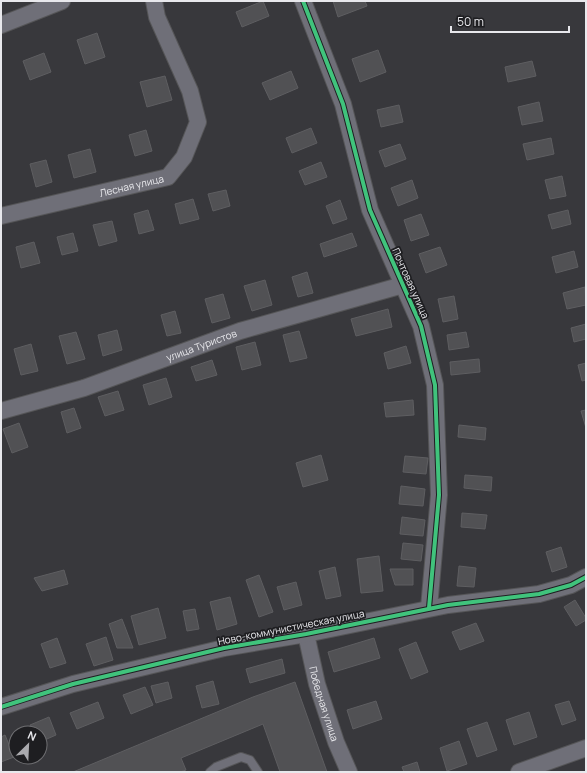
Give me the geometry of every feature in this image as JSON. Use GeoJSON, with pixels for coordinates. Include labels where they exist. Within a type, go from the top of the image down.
{"type":"FeatureCollection","features":[{"type":"Feature","properties":{"kind":"street"},"geometry":{"type":"LineString","coordinates":[[1,25],[62,1]]}},
{"type":"Feature","properties":{"kind":"street","name":"Лесная улица"},"geometry":{"type":"LineString","coordinates":[[1,216],[168,177],[184,157],[198,122],[190,91],[157,17],[154,1]]}},
{"type":"Feature","properties":{"kind":"street","name":"Почтовая улица"},"geometry":{"type":"LineString","coordinates":[[303,1],[343,104],[370,210],[421,326],[435,385],[439,496],[429,608]]}},
{"type":"Feature","properties":{"kind":"street","name":"улица Туристов"},"geometry":{"type":"LineString","coordinates":[[1,411],[84,388],[240,331],[403,285]]}},
{"type":"Feature","properties":{"kind":"street","name":"Ново-коммунистическая улица"},"geometry":{"type":"LineString","coordinates":[[1,707],[73,684],[224,648],[306,634],[429,608],[539,594],[571,585],[586,577]]}},
{"type":"Feature","properties":{"kind":"street","name":"Победная улица"},"geometry":{"type":"LineString","coordinates":[[306,634],[317,684],[336,742],[349,772]]}},
{"type":"Feature","properties":{"kind":"street"},"geometry":{"type":"LineString","coordinates":[[519,772],[586,748]]}},
{"type":"Feature","properties":{"kind":"lane"},"geometry":{"type":"LineString","coordinates":[[210,772],[216,767],[241,757],[250,760],[258,772]]}},
{"type":"Feature","properties":{"kind":"building"},"geometry":{"type":"Polygon","coordinates":[[[263,1],[269,16],[242,27],[236,12],[263,1]]]}},
{"type":"Feature","properties":{"kind":"building"},"geometry":{"type":"Polygon","coordinates":[[[333,1],[365,1],[367,6],[338,17],[333,1]]]}},
{"type":"Feature","properties":{"kind":"building"},"geometry":{"type":"Polygon","coordinates":[[[97,33],[105,57],[85,64],[77,40],[97,33]]]}},
{"type":"Feature","properties":{"kind":"building"},"geometry":{"type":"Polygon","coordinates":[[[378,50],[386,72],[360,82],[352,59],[378,50]]]}},
{"type":"Feature","properties":{"kind":"building"},"geometry":{"type":"Polygon","coordinates":[[[44,53],[51,72],[30,80],[23,61],[44,53]]]}},
{"type":"Feature","properties":{"kind":"building"},"geometry":{"type":"Polygon","coordinates":[[[532,61],[536,76],[508,82],[505,67],[532,61]]]}},
{"type":"Feature","properties":{"kind":"building"},"geometry":{"type":"Polygon","coordinates":[[[291,71],[298,88],[270,100],[262,83],[291,71]]]}},
{"type":"Feature","properties":{"kind":"building"},"geometry":{"type":"Polygon","coordinates":[[[165,76],[172,100],[147,107],[140,82],[165,76]]]}},
{"type":"Feature","properties":{"kind":"building"},"geometry":{"type":"Polygon","coordinates":[[[539,102],[543,121],[522,125],[518,107],[539,102]]]}},
{"type":"Feature","properties":{"kind":"building"},"geometry":{"type":"Polygon","coordinates":[[[399,105],[403,122],[381,127],[377,110],[399,105]]]}},
{"type":"Feature","properties":{"kind":"building"},"geometry":{"type":"Polygon","coordinates":[[[311,128],[317,143],[292,153],[286,138],[311,128]]]}},
{"type":"Feature","properties":{"kind":"building"},"geometry":{"type":"Polygon","coordinates":[[[146,130],[152,151],[135,156],[129,135],[146,130]]]}},
{"type":"Feature","properties":{"kind":"building"},"geometry":{"type":"Polygon","coordinates":[[[551,138],[554,154],[527,160],[523,144],[551,138]]]}},
{"type":"Feature","properties":{"kind":"building"},"geometry":{"type":"Polygon","coordinates":[[[400,144],[406,159],[385,167],[379,151],[400,144]]]}},
{"type":"Feature","properties":{"kind":"building"},"geometry":{"type":"Polygon","coordinates":[[[90,149],[96,172],[74,178],[68,155],[90,149]]]}},
{"type":"Feature","properties":{"kind":"building"},"geometry":{"type":"Polygon","coordinates":[[[46,160],[52,182],[36,187],[30,164],[46,160]]]}},
{"type":"Feature","properties":{"kind":"building"},"geometry":{"type":"Polygon","coordinates":[[[321,162],[327,177],[305,185],[299,171],[321,162]]]}},
{"type":"Feature","properties":{"kind":"building"},"geometry":{"type":"Polygon","coordinates":[[[562,176],[566,196],[550,199],[545,180],[562,176]]]}},
{"type":"Feature","properties":{"kind":"building"},"geometry":{"type":"Polygon","coordinates":[[[412,180],[418,198],[398,206],[391,188],[412,180]]]}},
{"type":"Feature","properties":{"kind":"building"},"geometry":{"type":"Polygon","coordinates":[[[226,190],[230,206],[213,211],[208,194],[226,190]]]}},
{"type":"Feature","properties":{"kind":"building"},"geometry":{"type":"Polygon","coordinates":[[[193,199],[199,219],[180,224],[175,204],[193,199]]]}},
{"type":"Feature","properties":{"kind":"building"},"geometry":{"type":"Polygon","coordinates":[[[340,200],[347,219],[333,224],[326,206],[340,200]]]}},
{"type":"Feature","properties":{"kind":"building"},"geometry":{"type":"Polygon","coordinates":[[[148,210],[154,230],[139,234],[134,214],[148,210]]]}},
{"type":"Feature","properties":{"kind":"building"},"geometry":{"type":"Polygon","coordinates":[[[568,210],[571,224],[552,229],[548,215],[568,210]]]}},
{"type":"Feature","properties":{"kind":"building"},"geometry":{"type":"Polygon","coordinates":[[[421,214],[429,235],[411,241],[404,220],[421,214]]]}},
{"type":"Feature","properties":{"kind":"building"},"geometry":{"type":"Polygon","coordinates":[[[112,221],[117,241],[99,246],[93,225],[112,221]]]}},
{"type":"Feature","properties":{"kind":"building"},"geometry":{"type":"Polygon","coordinates":[[[73,233],[78,251],[62,255],[57,237],[73,233]]]}},
{"type":"Feature","properties":{"kind":"building"},"geometry":{"type":"Polygon","coordinates":[[[352,233],[357,246],[324,257],[320,244],[352,233]]]}},
{"type":"Feature","properties":{"kind":"building"},"geometry":{"type":"Polygon","coordinates":[[[34,242],[40,263],[21,268],[16,247],[34,242]]]}},
{"type":"Feature","properties":{"kind":"building"},"geometry":{"type":"Polygon","coordinates":[[[440,247],[447,265],[426,273],[419,254],[440,247]]]}},
{"type":"Feature","properties":{"kind":"building"},"geometry":{"type":"Polygon","coordinates":[[[574,251],[578,267],[556,273],[552,257],[574,251]]]}},
{"type":"Feature","properties":{"kind":"building"},"geometry":{"type":"Polygon","coordinates":[[[307,272],[313,293],[298,297],[292,277],[307,272]]]}},
{"type":"Feature","properties":{"kind":"building"},"geometry":{"type":"Polygon","coordinates":[[[265,280],[272,305],[252,311],[244,286],[265,280]]]}},
{"type":"Feature","properties":{"kind":"building"},"geometry":{"type":"Polygon","coordinates":[[[585,287],[586,305],[567,309],[563,293],[585,287]]]}},
{"type":"Feature","properties":{"kind":"building"},"geometry":{"type":"Polygon","coordinates":[[[223,294],[230,318],[212,323],[205,299],[223,294]]]}},
{"type":"Feature","properties":{"kind":"building"},"geometry":{"type":"Polygon","coordinates":[[[454,296],[458,319],[443,322],[438,299],[454,296]]]}},
{"type":"Feature","properties":{"kind":"building"},"geometry":{"type":"Polygon","coordinates":[[[388,309],[392,327],[356,336],[351,319],[388,309]]]}},
{"type":"Feature","properties":{"kind":"building"},"geometry":{"type":"Polygon","coordinates":[[[175,311],[181,333],[167,336],[161,315],[175,311]]]}},
{"type":"Feature","properties":{"kind":"building"},"geometry":{"type":"Polygon","coordinates":[[[586,324],[586,339],[574,342],[571,328],[586,324]]]}},
{"type":"Feature","properties":{"kind":"building"},"geometry":{"type":"Polygon","coordinates":[[[117,330],[122,350],[103,356],[98,335],[117,330]]]}},
{"type":"Feature","properties":{"kind":"building"},"geometry":{"type":"Polygon","coordinates":[[[299,331],[307,358],[290,362],[283,335],[299,331]]]}},
{"type":"Feature","properties":{"kind":"building"},"geometry":{"type":"Polygon","coordinates":[[[76,332],[85,359],[67,364],[59,336],[76,332]]]}},
{"type":"Feature","properties":{"kind":"building"},"geometry":{"type":"Polygon","coordinates":[[[466,332],[469,347],[449,350],[447,335],[466,332]]]}},
{"type":"Feature","properties":{"kind":"building"},"geometry":{"type":"Polygon","coordinates":[[[255,342],[261,365],[242,370],[236,347],[255,342]]]}},
{"type":"Feature","properties":{"kind":"building"},"geometry":{"type":"Polygon","coordinates":[[[31,344],[38,371],[21,375],[14,349],[31,344]]]}},
{"type":"Feature","properties":{"kind":"building"},"geometry":{"type":"Polygon","coordinates":[[[406,346],[411,363],[388,369],[384,353],[406,346]]]}},
{"type":"Feature","properties":{"kind":"building"},"geometry":{"type":"Polygon","coordinates":[[[479,359],[480,372],[451,375],[450,362],[479,359]]]}},
{"type":"Feature","properties":{"kind":"building"},"geometry":{"type":"Polygon","coordinates":[[[212,360],[217,375],[196,381],[191,367],[212,360]]]}},
{"type":"Feature","properties":{"kind":"building"},"geometry":{"type":"Polygon","coordinates":[[[586,363],[586,380],[582,381],[578,365],[586,363]]]}},
{"type":"Feature","properties":{"kind":"building"},"geometry":{"type":"Polygon","coordinates":[[[166,378],[172,397],[149,405],[143,385],[166,378]]]}},
{"type":"Feature","properties":{"kind":"building"},"geometry":{"type":"Polygon","coordinates":[[[118,391],[124,410],[105,416],[98,397],[118,391]]]}},
{"type":"Feature","properties":{"kind":"building"},"geometry":{"type":"Polygon","coordinates":[[[413,400],[414,415],[386,417],[384,403],[413,400]]]}},
{"type":"Feature","properties":{"kind":"building"},"geometry":{"type":"Polygon","coordinates":[[[74,408],[81,428],[67,433],[61,412],[74,408]]]}},
{"type":"Feature","properties":{"kind":"building"},"geometry":{"type":"Polygon","coordinates":[[[586,410],[586,428],[581,411],[586,410]]]}},
{"type":"Feature","properties":{"kind":"building"},"geometry":{"type":"Polygon","coordinates":[[[19,423],[28,447],[12,453],[3,429],[19,423]]]}},
{"type":"Feature","properties":{"kind":"building"},"geometry":{"type":"Polygon","coordinates":[[[459,425],[486,428],[485,440],[458,437],[459,425]]]}},
{"type":"Feature","properties":{"kind":"building"},"geometry":{"type":"Polygon","coordinates":[[[321,455],[328,480],[303,487],[296,463],[321,455]]]}},
{"type":"Feature","properties":{"kind":"building"},"geometry":{"type":"Polygon","coordinates":[[[405,456],[428,458],[426,474],[403,472],[405,456]]]}},
{"type":"Feature","properties":{"kind":"building"},"geometry":{"type":"Polygon","coordinates":[[[465,475],[492,477],[491,491],[464,488],[465,475]]]}},
{"type":"Feature","properties":{"kind":"building"},"geometry":{"type":"Polygon","coordinates":[[[401,486],[425,489],[423,506],[399,504],[401,486]]]}},
{"type":"Feature","properties":{"kind":"building"},"geometry":{"type":"Polygon","coordinates":[[[462,513],[487,515],[485,529],[461,527],[462,513]]]}},
{"type":"Feature","properties":{"kind":"building"},"geometry":{"type":"Polygon","coordinates":[[[402,517],[425,520],[423,536],[400,534],[402,517]]]}},
{"type":"Feature","properties":{"kind":"building"},"geometry":{"type":"Polygon","coordinates":[[[403,543],[423,545],[421,561],[401,559],[403,543]]]}},
{"type":"Feature","properties":{"kind":"building"},"geometry":{"type":"Polygon","coordinates":[[[561,547],[567,567],[552,572],[546,552],[561,547]]]}},
{"type":"Feature","properties":{"kind":"building"},"geometry":{"type":"Polygon","coordinates":[[[379,556],[383,591],[361,593],[357,559],[379,556]]]}},
{"type":"Feature","properties":{"kind":"building"},"geometry":{"type":"Polygon","coordinates":[[[459,566],[476,568],[474,587],[457,586],[459,566]]]}},
{"type":"Feature","properties":{"kind":"building"},"geometry":{"type":"Polygon","coordinates":[[[335,567],[341,596],[326,599],[319,571],[335,567]]]}},
{"type":"Feature","properties":{"kind":"building"},"geometry":{"type":"Polygon","coordinates":[[[390,569],[413,569],[413,585],[395,585],[390,569]]]}},
{"type":"Feature","properties":{"kind":"building"},"geometry":{"type":"Polygon","coordinates":[[[64,570],[68,584],[42,591],[34,578],[64,570]]]}},
{"type":"Feature","properties":{"kind":"building"},"geometry":{"type":"Polygon","coordinates":[[[259,575],[273,612],[259,617],[246,580],[259,575]]]}},
{"type":"Feature","properties":{"kind":"building"},"geometry":{"type":"Polygon","coordinates":[[[296,582],[302,605],[284,610],[277,587],[296,582]]]}},
{"type":"Feature","properties":{"kind":"building"},"geometry":{"type":"Polygon","coordinates":[[[230,597],[237,624],[217,630],[210,602],[230,597]]]}},
{"type":"Feature","properties":{"kind":"building"},"geometry":{"type":"Polygon","coordinates":[[[575,600],[586,618],[586,620],[576,626],[564,607],[575,600]]]}},
{"type":"Feature","properties":{"kind":"building"},"geometry":{"type":"Polygon","coordinates":[[[158,608],[166,638],[139,645],[131,616],[158,608]]]}},
{"type":"Feature","properties":{"kind":"building"},"geometry":{"type":"Polygon","coordinates":[[[195,609],[199,629],[187,631],[183,611],[195,609]]]}},
{"type":"Feature","properties":{"kind":"building"},"geometry":{"type":"Polygon","coordinates":[[[122,619],[133,648],[117,648],[109,624],[122,619]]]}},
{"type":"Feature","properties":{"kind":"building"},"geometry":{"type":"Polygon","coordinates":[[[476,623],[484,641],[460,650],[452,632],[476,623]]]}},
{"type":"Feature","properties":{"kind":"building"},"geometry":{"type":"Polygon","coordinates":[[[106,637],[113,660],[94,666],[86,644],[106,637]]]}},
{"type":"Feature","properties":{"kind":"building"},"geometry":{"type":"Polygon","coordinates":[[[57,638],[66,663],[50,668],[41,644],[57,638]]]}},
{"type":"Feature","properties":{"kind":"building"},"geometry":{"type":"Polygon","coordinates":[[[374,638],[380,658],[334,672],[328,652],[374,638]]]}},
{"type":"Feature","properties":{"kind":"building"},"geometry":{"type":"Polygon","coordinates":[[[416,642],[428,672],[411,679],[399,649],[416,642]]]}},
{"type":"Feature","properties":{"kind":"building"},"geometry":{"type":"Polygon","coordinates":[[[282,659],[285,673],[250,683],[246,669],[282,659]]]}},
{"type":"Feature","properties":{"kind":"building"},"geometry":{"type":"Polygon","coordinates":[[[213,681],[219,704],[202,708],[196,686],[213,681]]]}},
{"type":"Feature","properties":{"kind":"building"},"geometry":{"type":"Polygon","coordinates":[[[168,682],[172,698],[156,703],[151,686],[168,682]]]}},
{"type":"Feature","properties":{"kind":"building"},"geometry":{"type":"Polygon","coordinates":[[[295,682],[327,772],[280,772],[263,724],[181,758],[186,770],[180,772],[73,772],[253,697],[295,682]]]}},
{"type":"Feature","properties":{"kind":"building"},"geometry":{"type":"Polygon","coordinates":[[[145,687],[153,705],[131,714],[123,695],[145,687]]]}},
{"type":"Feature","properties":{"kind":"building"},"geometry":{"type":"Polygon","coordinates":[[[376,701],[382,719],[353,729],[347,710],[376,701]]]}},
{"type":"Feature","properties":{"kind":"building"},"geometry":{"type":"Polygon","coordinates":[[[569,701],[576,720],[562,725],[555,705],[569,701]]]}},
{"type":"Feature","properties":{"kind":"building"},"geometry":{"type":"Polygon","coordinates":[[[98,702],[104,718],[77,729],[70,713],[98,702]]]}},
{"type":"Feature","properties":{"kind":"building"},"geometry":{"type":"Polygon","coordinates":[[[529,712],[537,737],[514,745],[506,720],[529,712]]]}},
{"type":"Feature","properties":{"kind":"building"},"geometry":{"type":"Polygon","coordinates":[[[49,717],[56,735],[48,738],[48,725],[30,725],[49,717]]]}},
{"type":"Feature","properties":{"kind":"building"},"geometry":{"type":"Polygon","coordinates":[[[487,722],[497,750],[477,757],[467,729],[487,722]]]}},
{"type":"Feature","properties":{"kind":"building"},"geometry":{"type":"Polygon","coordinates":[[[5,735],[8,742],[8,759],[1,762],[1,737],[5,735]]]}},
{"type":"Feature","properties":{"kind":"building"},"geometry":{"type":"Polygon","coordinates":[[[459,741],[467,764],[447,771],[440,748],[459,741]]]}},
{"type":"Feature","properties":{"kind":"building"},"geometry":{"type":"Polygon","coordinates":[[[417,762],[420,772],[404,772],[402,767],[417,762]]]}},
{"type":"Feature","properties":{"kind":"cycle path"},"geometry":{"type":"LineString","coordinates":[[303,1],[343,104],[370,210],[421,326],[435,385],[439,495],[429,608]]}},
{"type":"Feature","properties":{"kind":"cycle path"},"geometry":{"type":"LineString","coordinates":[[1,707],[73,684],[224,648],[306,634],[448,605],[539,594],[571,585],[586,577]]}}]}
